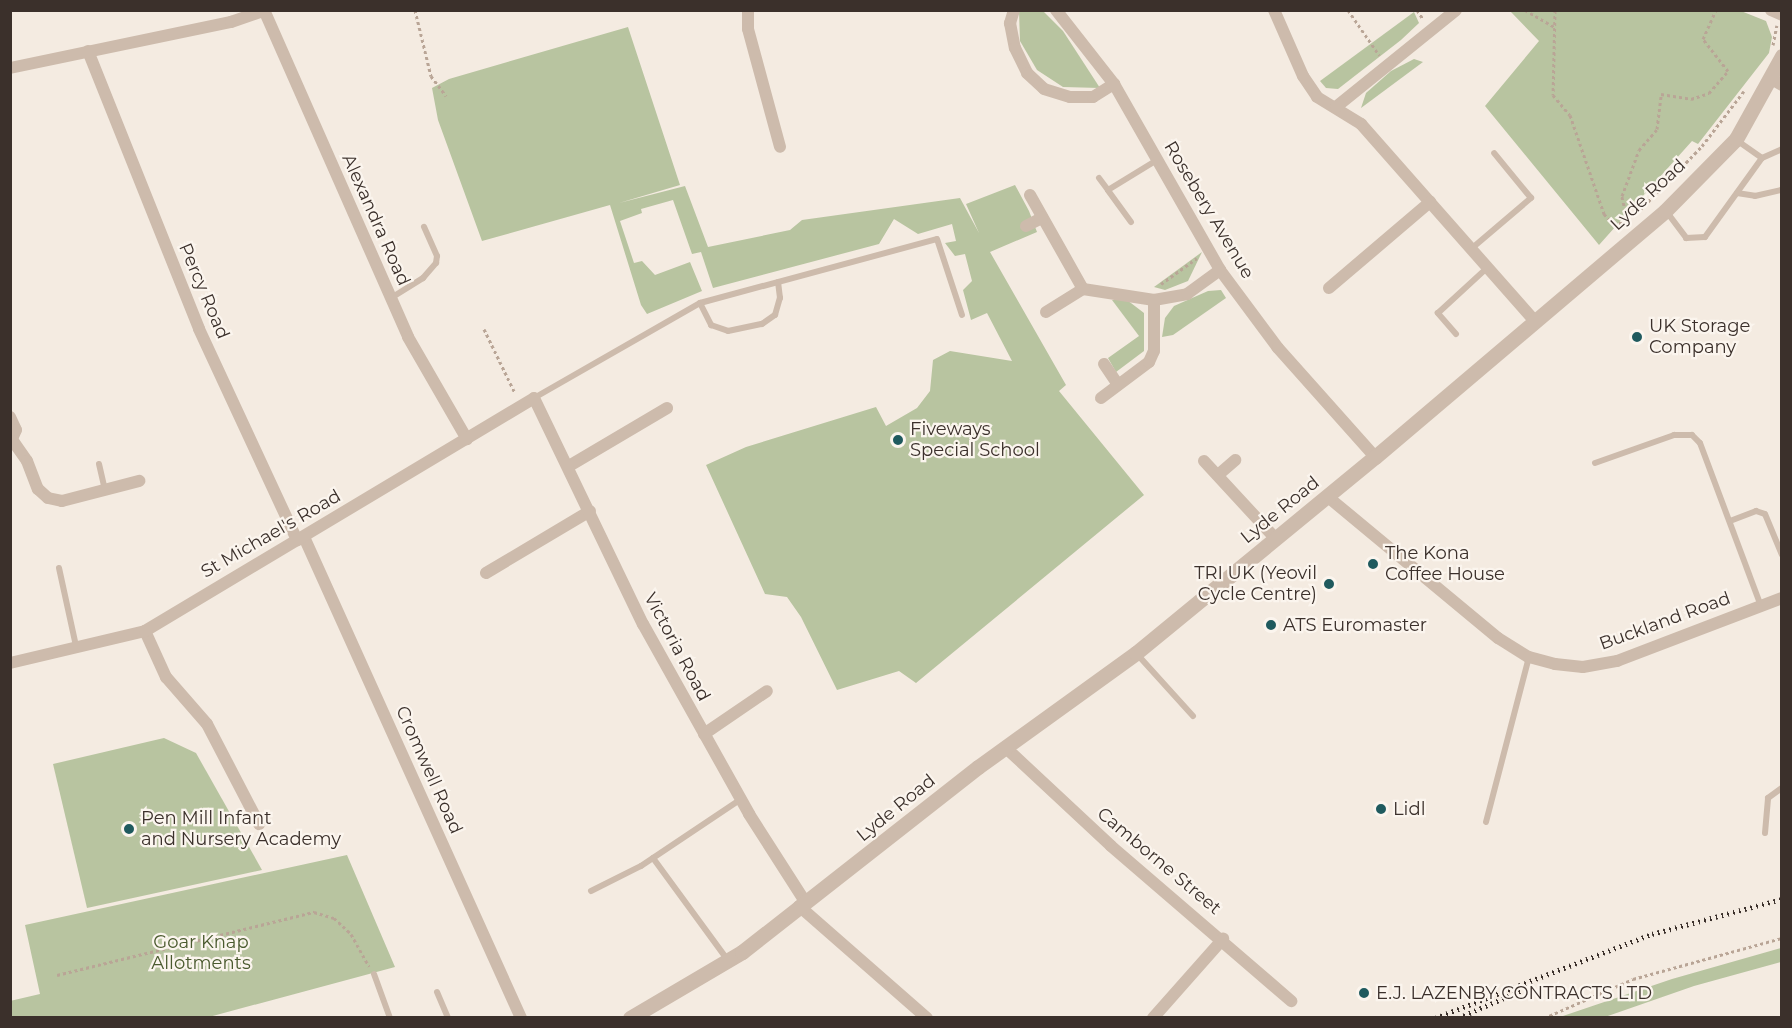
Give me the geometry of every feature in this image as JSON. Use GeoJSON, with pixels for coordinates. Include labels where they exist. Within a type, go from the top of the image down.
{"type":"FeatureCollection","features":[{"type":"Feature","properties":{"kind":"street"},"geometry":{"type":"LineString","coordinates":[[748,10],[748,29],[780,147]]}},
{"type":"Feature","properties":{"kind":"street"},"geometry":{"type":"LineString","coordinates":[[1014,10],[1010,23],[1015,48],[1027,73],[1044,89],[1070,97],[1093,97],[1114,84]]}},
{"type":"Feature","properties":{"kind":"street","name":"Rosebery Avenue"},"geometry":{"type":"LineString","coordinates":[[1056,10],[1114,84],[1220,270],[1278,348],[1375,457]]}},
{"type":"Feature","properties":{"kind":"street"},"geometry":{"type":"LineString","coordinates":[[1274,10],[1303,76],[1317,96],[1361,124],[1534,320]]}},
{"type":"Feature","properties":{"kind":"street"},"geometry":{"type":"LineString","coordinates":[[1336,107],[1456,10]]}},
{"type":"Feature","properties":{"kind":"street"},"geometry":{"type":"LineString","coordinates":[[10,68],[231,22],[264,11]]}},
{"type":"Feature","properties":{"kind":"street","name":"Alexandra Road"},"geometry":{"type":"LineString","coordinates":[[264,11],[408,337],[467,439]]}},
{"type":"Feature","properties":{"kind":"street","name":"Percy Road"},"geometry":{"type":"LineString","coordinates":[[88,51],[199,329],[301,539]]}},
{"type":"Feature","properties":{"kind":"street","name":"Lyde Road"},"geometry":{"type":"LineString","coordinates":[[630,1017],[728,960],[802,905],[1005,747],[1136,653],[1328,497],[1534,320],[1631,229],[1665,211],[1736,140],[1776,82],[1777,54]]}},
{"type":"Feature","properties":{"kind":"street"},"geometry":{"type":"LineString","coordinates":[[1030,195],[1083,289]]}},
{"type":"Feature","properties":{"kind":"street"},"geometry":{"type":"LineString","coordinates":[[1329,288],[1430,202]]}},
{"type":"Feature","properties":{"kind":"street"},"geometry":{"type":"LineString","coordinates":[[1026,226],[1042,218]]}},
{"type":"Feature","properties":{"kind":"street"},"geometry":{"type":"LineString","coordinates":[[1046,312],[1083,289],[1148,298],[1187,294],[1220,270]]}},
{"type":"Feature","properties":{"kind":"street"},"geometry":{"type":"LineString","coordinates":[[1101,398],[1152,356],[1148,298]]}},
{"type":"Feature","properties":{"kind":"street"},"geometry":{"type":"LineString","coordinates":[[1104,364],[1118,385]]}},
{"type":"Feature","properties":{"kind":"street","name":"St Michael's Road"},"geometry":{"type":"LineString","coordinates":[[10,663],[145,631],[534,398]]}},
{"type":"Feature","properties":{"kind":"street","name":"Victoria Road"},"geometry":{"type":"LineString","coordinates":[[534,398],[590,511],[642,624],[802,905],[927,1017]]}},
{"type":"Feature","properties":{"kind":"street"},"geometry":{"type":"LineString","coordinates":[[568,466],[667,408]]}},
{"type":"Feature","properties":{"kind":"street"},"geometry":{"type":"LineString","coordinates":[[10,417],[16,430],[12,442],[27,461],[38,489],[48,498],[62,501],[139,481]]}},
{"type":"Feature","properties":{"kind":"street"},"geometry":{"type":"LineString","coordinates":[[1218,475],[1235,460]]}},
{"type":"Feature","properties":{"kind":"street"},"geometry":{"type":"LineString","coordinates":[[1204,461],[1276,539]]}},
{"type":"Feature","properties":{"kind":"street","name":"Buckland Road"},"geometry":{"type":"LineString","coordinates":[[1328,497],[1498,638],[1529,657],[1583,667],[1617,661],[1782,598]]}},
{"type":"Feature","properties":{"kind":"street"},"geometry":{"type":"LineString","coordinates":[[486,573],[590,511]]}},
{"type":"Feature","properties":{"kind":"street","name":"Cromwell Road"},"geometry":{"type":"LineString","coordinates":[[301,539],[521,1017]]}},
{"type":"Feature","properties":{"kind":"street"},"geometry":{"type":"LineString","coordinates":[[145,631],[166,677],[207,724],[259,824]]}},
{"type":"Feature","properties":{"kind":"street"},"geometry":{"type":"LineString","coordinates":[[704,734],[767,691]]}},
{"type":"Feature","properties":{"kind":"street","name":"Camborne Street"},"geometry":{"type":"LineString","coordinates":[[1005,747],[1111,846],[1223,939],[1291,1001]]}},
{"type":"Feature","properties":{"kind":"street"},"geometry":{"type":"LineString","coordinates":[[1153,1017],[1223,939]]}},
{"type":"Feature","properties":{"kind":"lane"},"geometry":{"type":"LineString","coordinates":[[1736,140],[1762,158]]}},
{"type":"Feature","properties":{"kind":"lane"},"geometry":{"type":"LineString","coordinates":[[1665,211],[1686,238],[1705,237],[1762,158],[1782,149]]}},
{"type":"Feature","properties":{"kind":"lane"},"geometry":{"type":"LineString","coordinates":[[1471,249],[1531,198],[1494,153]]}},
{"type":"Feature","properties":{"kind":"lane"},"geometry":{"type":"LineString","coordinates":[[1108,190],[1157,160]]}},
{"type":"Feature","properties":{"kind":"lane"},"geometry":{"type":"LineString","coordinates":[[1100,178],[1131,222]]}},
{"type":"Feature","properties":{"kind":"lane"},"geometry":{"type":"LineString","coordinates":[[1737,193],[1755,196],[1782,190]]}},
{"type":"Feature","properties":{"kind":"lane"},"geometry":{"type":"LineString","coordinates":[[391,298],[423,278],[436,263],[437,256],[424,227]]}},
{"type":"Feature","properties":{"kind":"lane"},"geometry":{"type":"LineString","coordinates":[[534,398],[700,303],[937,239],[962,315]]}},
{"type":"Feature","properties":{"kind":"lane"},"geometry":{"type":"LineString","coordinates":[[1456,334],[1438,313],[1487,267]]}},
{"type":"Feature","properties":{"kind":"lane"},"geometry":{"type":"LineString","coordinates":[[700,303],[711,325],[728,331],[762,324],[775,315],[780,298],[778,282]]}},
{"type":"Feature","properties":{"kind":"lane"},"geometry":{"type":"LineString","coordinates":[[1595,463],[1674,435],[1692,435],[1700,443],[1761,606]]}},
{"type":"Feature","properties":{"kind":"lane"},"geometry":{"type":"LineString","coordinates":[[99,464],[105,490]]}},
{"type":"Feature","properties":{"kind":"lane"},"geometry":{"type":"LineString","coordinates":[[1730,520],[1756,510],[1765,514],[1782,555]]}},
{"type":"Feature","properties":{"kind":"lane"},"geometry":{"type":"LineString","coordinates":[[59,568],[76,646]]}},
{"type":"Feature","properties":{"kind":"lane"},"geometry":{"type":"LineString","coordinates":[[1136,653],[1194,716]]}},
{"type":"Feature","properties":{"kind":"lane"},"geometry":{"type":"LineString","coordinates":[[1486,822],[1529,657]]}},
{"type":"Feature","properties":{"kind":"lane"},"geometry":{"type":"LineString","coordinates":[[1765,833],[1768,798],[1782,788]]}},
{"type":"Feature","properties":{"kind":"lane"},"geometry":{"type":"LineString","coordinates":[[591,891],[652,858],[741,799]]}},
{"type":"Feature","properties":{"kind":"lane"},"geometry":{"type":"LineString","coordinates":[[652,858],[728,960]]}},
{"type":"Feature","properties":{"kind":"lane"},"geometry":{"type":"LineString","coordinates":[[374,974],[390,1017]]}},
{"type":"Feature","properties":{"kind":"lane"},"geometry":{"type":"LineString","coordinates":[[437,992],[448,1017]]}},
{"type":"Feature","properties":{"kind":"path"},"geometry":{"type":"LineString","coordinates":[[415,10],[431,76],[446,96]]}},
{"type":"Feature","properties":{"kind":"path"},"geometry":{"type":"LineString","coordinates":[[1348,10],[1386,67]]}},
{"type":"Feature","properties":{"kind":"path"},"geometry":{"type":"LineString","coordinates":[[1526,10],[1554,27]]}},
{"type":"Feature","properties":{"kind":"path"},"geometry":{"type":"LineString","coordinates":[[1556,10],[1553,95],[1570,115],[1604,214],[1613,223],[1631,229]]}},
{"type":"Feature","properties":{"kind":"path"},"geometry":{"type":"LineString","coordinates":[[1631,229],[1623,196],[1639,150],[1657,129],[1661,94],[1691,99],[1710,93],[1728,71],[1703,39],[1716,10]]}},
{"type":"Feature","properties":{"kind":"path"},"geometry":{"type":"LineString","coordinates":[[1777,54],[1778,14]]}},
{"type":"Feature","properties":{"kind":"path"},"geometry":{"type":"LineString","coordinates":[[1619,230],[1631,229],[1702,146],[1744,90]]}},
{"type":"Feature","properties":{"kind":"path"},"geometry":{"type":"LineString","coordinates":[[1148,298],[1209,250]]}},
{"type":"Feature","properties":{"kind":"path"},"geometry":{"type":"LineString","coordinates":[[484,329],[521,406]]}},
{"type":"Feature","properties":{"kind":"path"},"geometry":{"type":"LineString","coordinates":[[57,975],[314,912],[334,918],[351,934],[374,974]]}},
{"type":"Feature","properties":{"kind":"path"},"geometry":{"type":"LineString","coordinates":[[1544,1017],[1633,979],[1782,938]]}},
{"type":"Feature","properties":{"kind":"green space"},"geometry":{"type":"Polygon","coordinates":[[[1019,11],[1043,11],[1063,31],[1100,88],[1063,87],[1037,70],[1020,41],[1019,11]]]}},
{"type":"Feature","properties":{"kind":"green space"},"geometry":{"type":"Polygon","coordinates":[[[1510,11],[1741,11],[1766,21],[1772,37],[1769,53],[1698,144],[1692,141],[1599,245],[1485,106],[1539,41],[1510,11]]]}},
{"type":"Feature","properties":{"kind":"green space"},"geometry":{"type":"Polygon","coordinates":[[[1414,12],[1419,23],[1401,40],[1338,89],[1326,88],[1320,81],[1414,12]]]}},
{"type":"Feature","properties":{"kind":"green space","name":"Fiveways Special School"},"geometry":{"type":"Polygon","coordinates":[[[628,27],[680,185],[619,203],[685,186],[708,247],[790,230],[802,220],[960,198],[979,233],[966,204],[1015,185],[1029,211],[1037,232],[990,252],[1066,385],[1059,391],[1144,495],[916,683],[899,671],[837,690],[801,617],[787,597],[765,594],[706,465],[746,447],[876,407],[886,426],[917,408],[930,391],[933,360],[950,351],[1012,361],[987,313],[971,320],[963,290],[972,281],[965,254],[955,256],[945,243],[956,241],[952,224],[918,234],[894,219],[879,244],[713,288],[701,252],[692,254],[673,200],[641,209],[642,213],[620,221],[634,263],[642,261],[655,275],[690,262],[702,291],[647,314],[641,305],[610,205],[482,241],[438,120],[432,88],[449,79],[628,27]]]}},
{"type":"Feature","properties":{"kind":"green space"},"geometry":{"type":"Polygon","coordinates":[[[1414,59],[1423,62],[1361,108],[1366,93],[1391,71],[1414,59]]]}},
{"type":"Feature","properties":{"kind":"green space"},"geometry":{"type":"Polygon","coordinates":[[[1202,252],[1188,281],[1165,290],[1154,287],[1202,252]]]}},
{"type":"Feature","properties":{"kind":"green space"},"geometry":{"type":"Polygon","coordinates":[[[1221,290],[1226,298],[1173,335],[1162,337],[1165,318],[1174,306],[1208,291],[1221,290]]]}},
{"type":"Feature","properties":{"kind":"green space"},"geometry":{"type":"Polygon","coordinates":[[[1112,300],[1127,300],[1144,313],[1144,351],[1116,372],[1108,358],[1139,336],[1112,300]]]}},
{"type":"Feature","properties":{"kind":"green space","name":"Pen Mill Infant and Nursery Academy"},"geometry":{"type":"Polygon","coordinates":[[[164,738],[196,753],[262,870],[87,908],[53,764],[164,738]]]}},
{"type":"Feature","properties":{"kind":"green space","name":"Goar Knap Allotments"},"geometry":{"type":"Polygon","coordinates":[[[347,855],[395,967],[209,1017],[11,1017],[10,1001],[40,994],[25,925],[347,855]]]}},
{"type":"Feature","properties":{"kind":"green space"},"geometry":{"type":"Polygon","coordinates":[[[1781,948],[1781,962],[1694,986],[1605,1017],[1560,1017],[1672,979],[1781,948]]]}},
{"type":"Feature","properties":{"kind":"railway"},"geometry":{"type":"LineString","coordinates":[[1435,1018],[1652,934],[1782,899]]}},
{"type":"Feature","properties":{"kind":"railway"},"geometry":{"type":"LineString","coordinates":[[1458,1018],[1522,990]]}},
{"type":"Feature","properties":{"kind":"place","name":"UK Storage Company"},"geometry":{"type":"Point","coordinates":[1637,337]}},
{"type":"Feature","properties":{"kind":"place","name":"Fiveways Special School"},"geometry":{"type":"Point","coordinates":[898,440]}},
{"type":"Feature","properties":{"kind":"place","name":"The Kona Coffee House"},"geometry":{"type":"Point","coordinates":[1373,564]}},
{"type":"Feature","properties":{"kind":"place","name":"TRI UK (Yeovil Cycle Centre)"},"geometry":{"type":"Point","coordinates":[1329,584]}},
{"type":"Feature","properties":{"kind":"place","name":"ATS Euromaster"},"geometry":{"type":"Point","coordinates":[1271,625]}},
{"type":"Feature","properties":{"kind":"place","name":"Lidl"},"geometry":{"type":"Point","coordinates":[1381,809]}},
{"type":"Feature","properties":{"kind":"place","name":"Pen Mill Infant and Nursery Academy"},"geometry":{"type":"Point","coordinates":[129,829]}},
{"type":"Feature","properties":{"kind":"place","name":"E.J. LAZENBY CONTRACTS LTD"},"geometry":{"type":"Point","coordinates":[1364,993]}}]}
